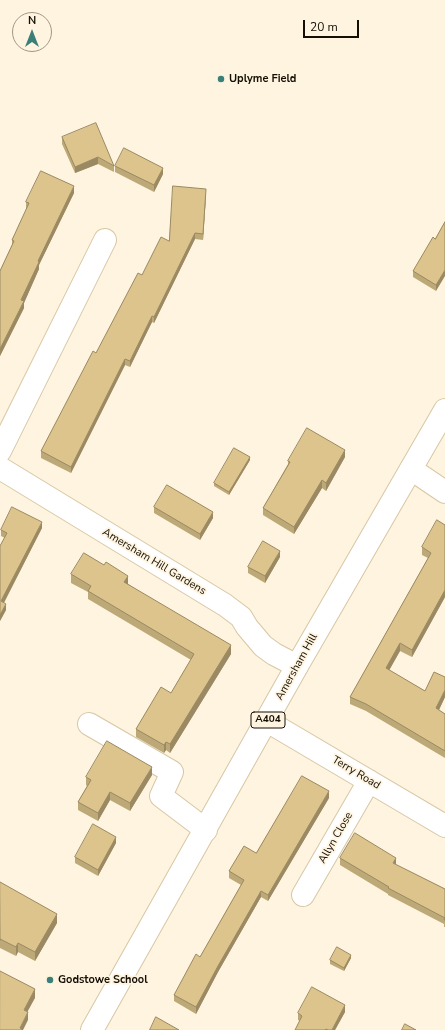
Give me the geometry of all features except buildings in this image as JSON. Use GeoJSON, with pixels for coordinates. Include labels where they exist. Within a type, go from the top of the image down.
{"type":"FeatureCollection","features":[{"type":"Feature","properties":{"kind":"street"},"geometry":{"type":"LineString","coordinates":[[0,452],[105,240]]}},
{"type":"Feature","properties":{"kind":"street","name":"Amersham Hill"},"geometry":{"type":"LineString","coordinates":[[92,1030],[445,410]]}},
{"type":"Feature","properties":{"kind":"street","name":"Amersham Hill Gardens"},"geometry":{"type":"LineString","coordinates":[[0,468],[225,605],[241,617],[247,627],[264,646],[274,654],[298,666]]}},
{"type":"Feature","properties":{"kind":"street"},"geometry":{"type":"LineString","coordinates":[[411,469],[445,492]]}},
{"type":"Feature","properties":{"kind":"street","name":"Terry Road"},"geometry":{"type":"LineString","coordinates":[[267,721],[445,826]]}},
{"type":"Feature","properties":{"kind":"street"},"geometry":{"type":"LineString","coordinates":[[89,724],[172,772],[162,796],[206,830]]}},
{"type":"Feature","properties":{"kind":"street","name":"Allyn Close"},"geometry":{"type":"LineString","coordinates":[[303,895],[369,781]]}},
{"type":"Feature","properties":{"kind":"place","name":"Uplyme Field"},"geometry":{"type":"Point","coordinates":[221,79]}},
{"type":"Feature","properties":{"kind":"place","name":"Godstowe School"},"geometry":{"type":"Point","coordinates":[50,980]}}]}
